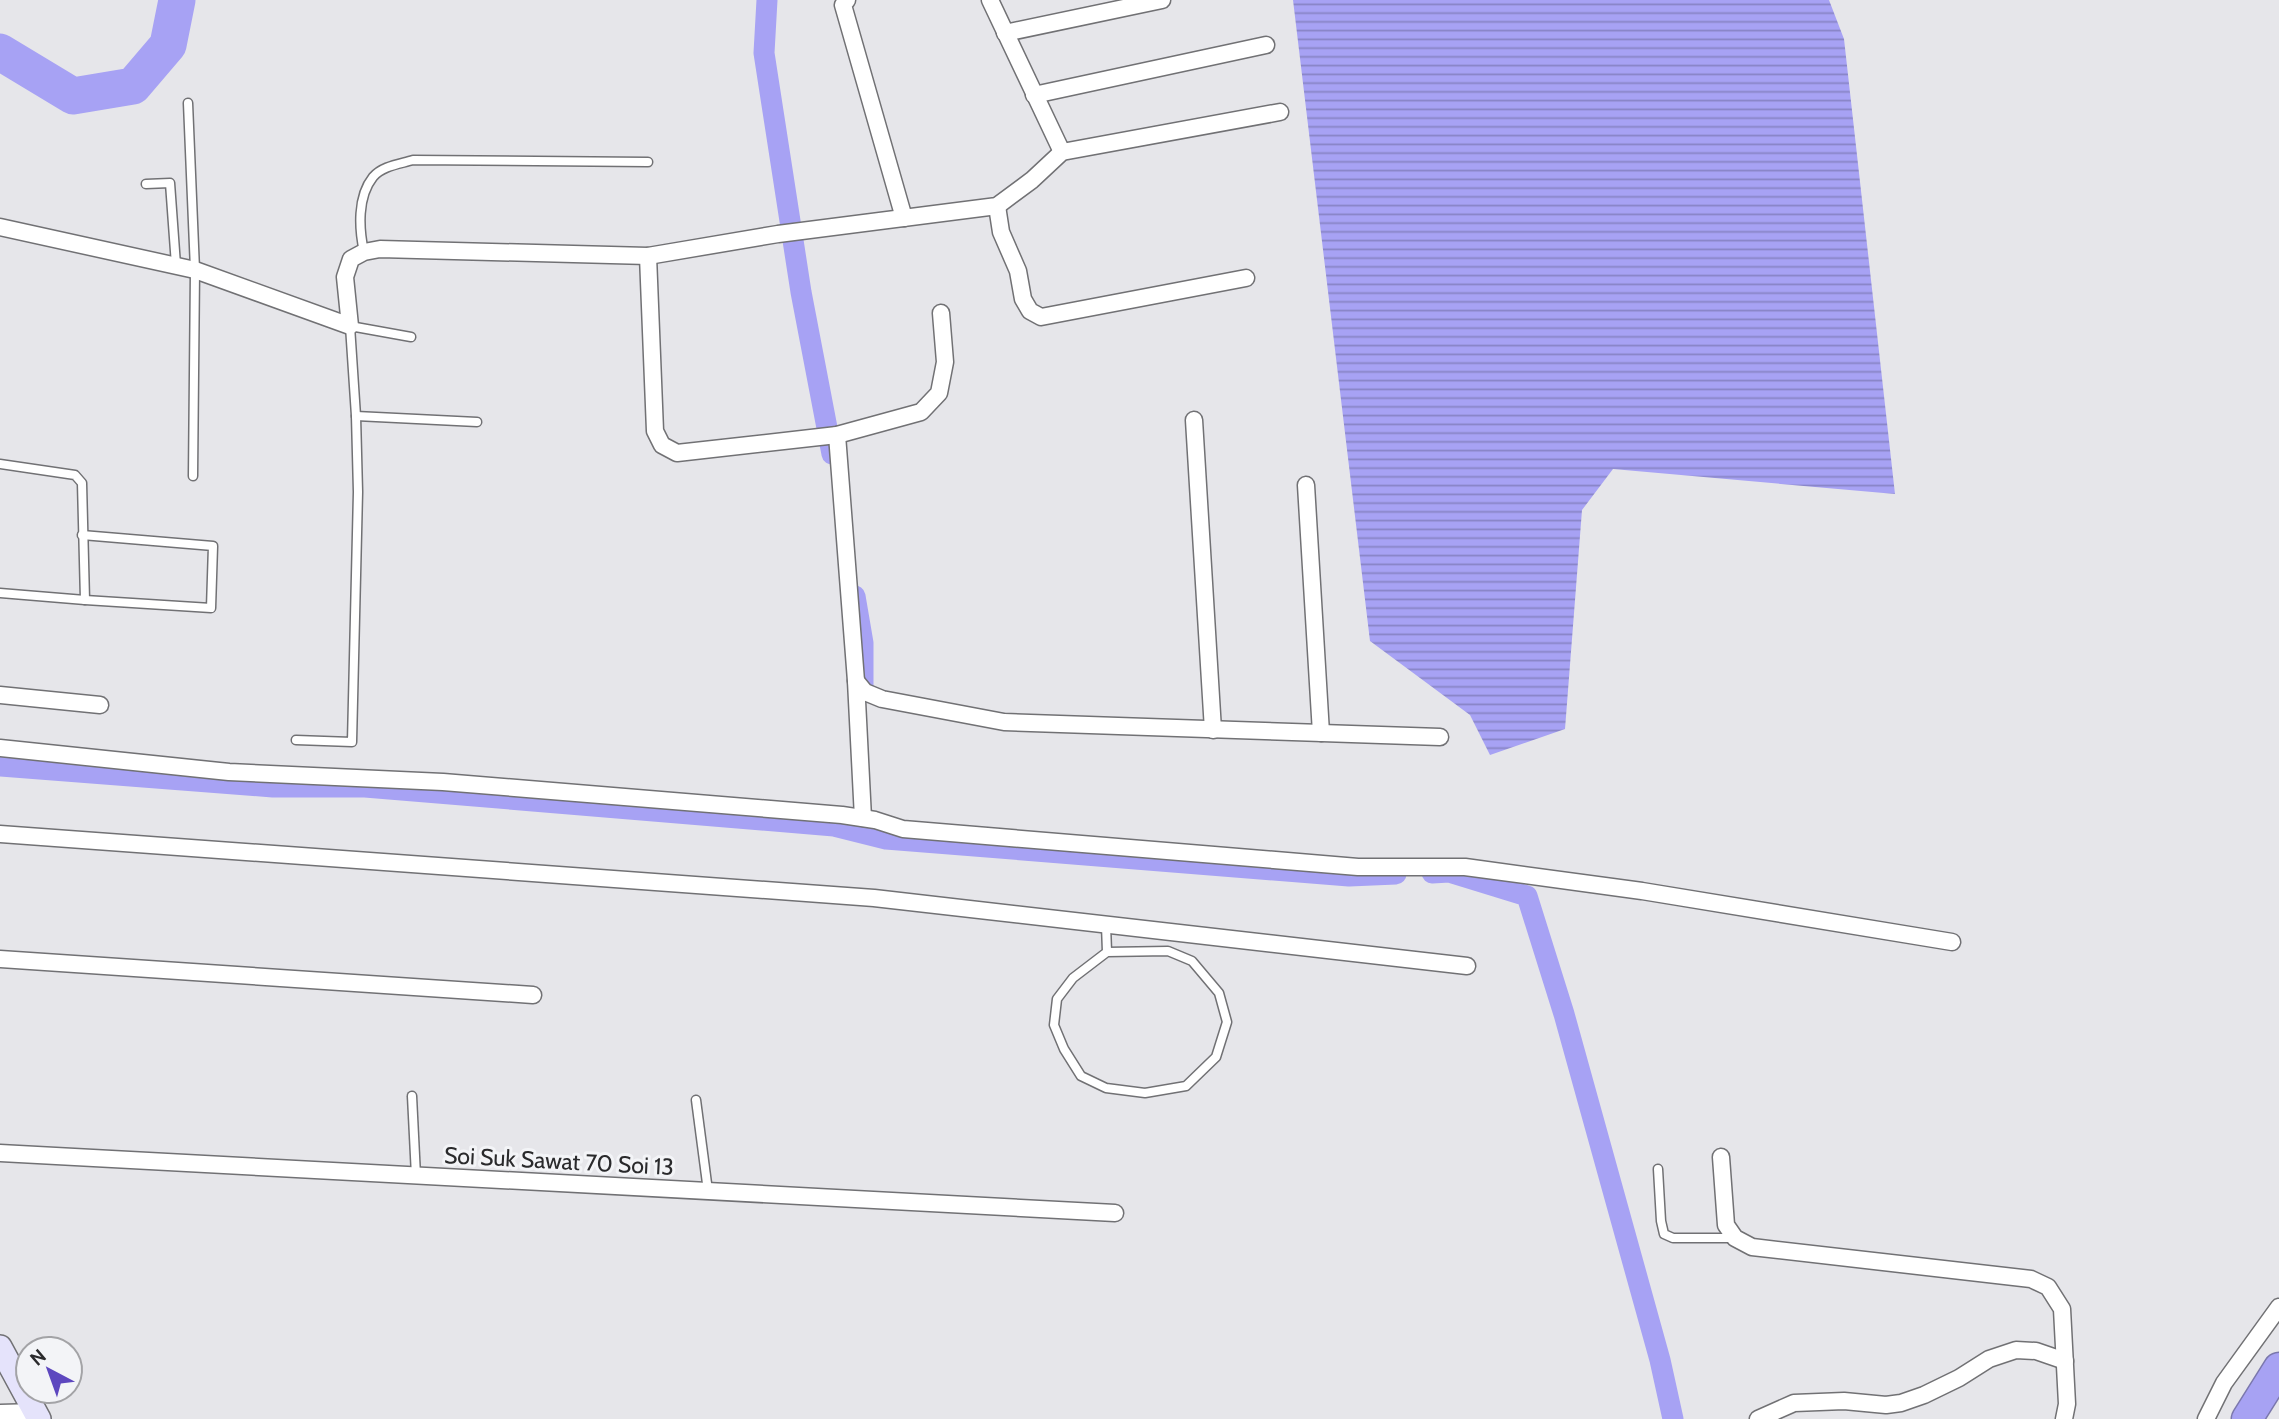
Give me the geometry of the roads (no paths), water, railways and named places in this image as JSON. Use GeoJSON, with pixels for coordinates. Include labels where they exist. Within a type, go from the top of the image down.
{"type":"FeatureCollection","features":[{"type":"Feature","properties":{"kind":"highway"},"geometry":{"type":"LineString","coordinates":[[2247,1419],[2279,1368]]}},
{"type":"Feature","properties":{"kind":"street"},"geometry":{"type":"LineString","coordinates":[[847,0],[844,5],[904,218]]}},
{"type":"Feature","properties":{"kind":"street"},"geometry":{"type":"LineString","coordinates":[[990,0],[1062,152]]}},
{"type":"Feature","properties":{"kind":"street"},"geometry":{"type":"LineString","coordinates":[[1005,33],[1162,0]]}},
{"type":"Feature","properties":{"kind":"street"},"geometry":{"type":"LineString","coordinates":[[1034,95],[1266,45]]}},
{"type":"Feature","properties":{"kind":"street"},"geometry":{"type":"LineString","coordinates":[[0,227],[195,270],[350,326],[345,276],[351,259],[364,252],[380,249],[648,256],[778,234],[997,205],[1032,180],[1062,152],[1280,111]]}},
{"type":"Feature","properties":{"kind":"street"},"geometry":{"type":"LineString","coordinates":[[997,205],[1001,232],[1018,271],[1023,299],[1030,311],[1041,317],[1246,278]]}},
{"type":"Feature","properties":{"kind":"street"},"geometry":{"type":"LineString","coordinates":[[648,256],[655,431],[662,445],[677,453],[837,435],[921,412],[939,393],[946,362],[941,313]]}},
{"type":"Feature","properties":{"kind":"street"},"geometry":{"type":"LineString","coordinates":[[1194,420],[1213,730]]}},
{"type":"Feature","properties":{"kind":"street"},"geometry":{"type":"LineString","coordinates":[[837,435],[856,681],[863,818]]}},
{"type":"Feature","properties":{"kind":"street"},"geometry":{"type":"LineString","coordinates":[[1306,485],[1321,733]]}},
{"type":"Feature","properties":{"kind":"street"},"geometry":{"type":"LineString","coordinates":[[856,681],[865,692],[882,699],[1004,722],[1440,737]]}},
{"type":"Feature","properties":{"kind":"street"},"geometry":{"type":"LineString","coordinates":[[0,695],[100,705]]}},
{"type":"Feature","properties":{"kind":"street"},"geometry":{"type":"LineString","coordinates":[[0,748],[229,772],[443,782],[863,818],[904,830],[1288,862],[1384,868],[1465,867],[1642,891],[1952,942]]}},
{"type":"Feature","properties":{"kind":"street"},"geometry":{"type":"LineString","coordinates":[[0,834],[873,898],[1467,966]]}},
{"type":"Feature","properties":{"kind":"street"},"geometry":{"type":"LineString","coordinates":[[0,959],[533,995]]}},
{"type":"Feature","properties":{"kind":"street","name":"Soi Suk Sawat 70 Soi 13"},"geometry":{"type":"LineString","coordinates":[[0,1153],[1115,1213]]}},
{"type":"Feature","properties":{"kind":"street"},"geometry":{"type":"LineString","coordinates":[[1721,1157],[1726,1225],[1735,1238],[1752,1247],[2031,1279],[2048,1287],[2062,1309],[2067,1404],[2064,1419]]}},
{"type":"Feature","properties":{"kind":"street"},"geometry":{"type":"LineString","coordinates":[[2206,1419],[2224,1383],[2279,1307]]}},
{"type":"Feature","properties":{"kind":"street"},"geometry":{"type":"LineString","coordinates":[[0,1347],[37,1415]]}},
{"type":"Feature","properties":{"kind":"street"},"geometry":{"type":"LineString","coordinates":[[1758,1419],[1794,1403],[1901,1403],[1959,1378],[1989,1359],[2016,1350],[2036,1351],[2065,1361]]}},
{"type":"Feature","properties":{"kind":"street"},"geometry":{"type":"LineString","coordinates":[[0,1413],[37,1415]]}},
{"type":"Feature","properties":{"kind":"lane"},"geometry":{"type":"LineString","coordinates":[[188,103],[195,270],[193,476]]}},
{"type":"Feature","properties":{"kind":"lane"},"geometry":{"type":"LineString","coordinates":[[364,252],[359,231],[363,197],[373,177],[388,167],[413,160],[648,162]]}},
{"type":"Feature","properties":{"kind":"lane"},"geometry":{"type":"LineString","coordinates":[[146,184],[170,184],[176,265]]}},
{"type":"Feature","properties":{"kind":"lane"},"geometry":{"type":"LineString","coordinates":[[296,740],[352,742],[358,506],[350,326],[411,337]]}},
{"type":"Feature","properties":{"kind":"lane"},"geometry":{"type":"LineString","coordinates":[[356,416],[477,422]]}},
{"type":"Feature","properties":{"kind":"lane"},"geometry":{"type":"LineString","coordinates":[[0,464],[75,475],[82,483],[85,600]]}},
{"type":"Feature","properties":{"kind":"lane"},"geometry":{"type":"LineString","coordinates":[[0,593],[211,608],[213,546],[82,535]]}},
{"type":"Feature","properties":{"kind":"lane"},"geometry":{"type":"LineString","coordinates":[[1106,925],[1107,953]]}},
{"type":"Feature","properties":{"kind":"lane"},"geometry":{"type":"LineString","coordinates":[[1168,951],[1192,961],[1219,993],[1227,1022],[1216,1057],[1186,1086],[1145,1093],[1106,1088],[1082,1076],[1064,1049],[1054,1025],[1057,999],[1073,978],[1091,962],[1107,953],[1168,951]]}},
{"type":"Feature","properties":{"kind":"lane"},"geometry":{"type":"LineString","coordinates":[[412,1096],[416,1176]]}},
{"type":"Feature","properties":{"kind":"lane"},"geometry":{"type":"LineString","coordinates":[[696,1100],[708,1191]]}},
{"type":"Feature","properties":{"kind":"lane"},"geometry":{"type":"LineString","coordinates":[[1658,1170],[1664,1234],[1673,1238],[1735,1238]]}},
{"type":"Feature","properties":{"kind":"waterway"},"geometry":{"type":"LineString","coordinates":[[0,52],[73,96],[133,86],[168,45],[177,0]]}},
{"type":"Feature","properties":{"kind":"waterway"},"geometry":{"type":"LineString","coordinates":[[767,0],[764,53],[801,292],[832,454]]}},
{"type":"Feature","properties":{"kind":"waterway"},"geometry":{"type":"LineString","coordinates":[[855,596],[863,643],[863,693]]}},
{"type":"Feature","properties":{"kind":"waterway"},"geometry":{"type":"LineString","coordinates":[[0,766],[273,787],[365,787],[834,826],[886,839],[1349,876],[1396,874]]}},
{"type":"Feature","properties":{"kind":"waterway"},"geometry":{"type":"LineString","coordinates":[[1432,873],[1449,872],[1527,896],[1564,1014],[1660,1360],[1673,1419]]}}]}
